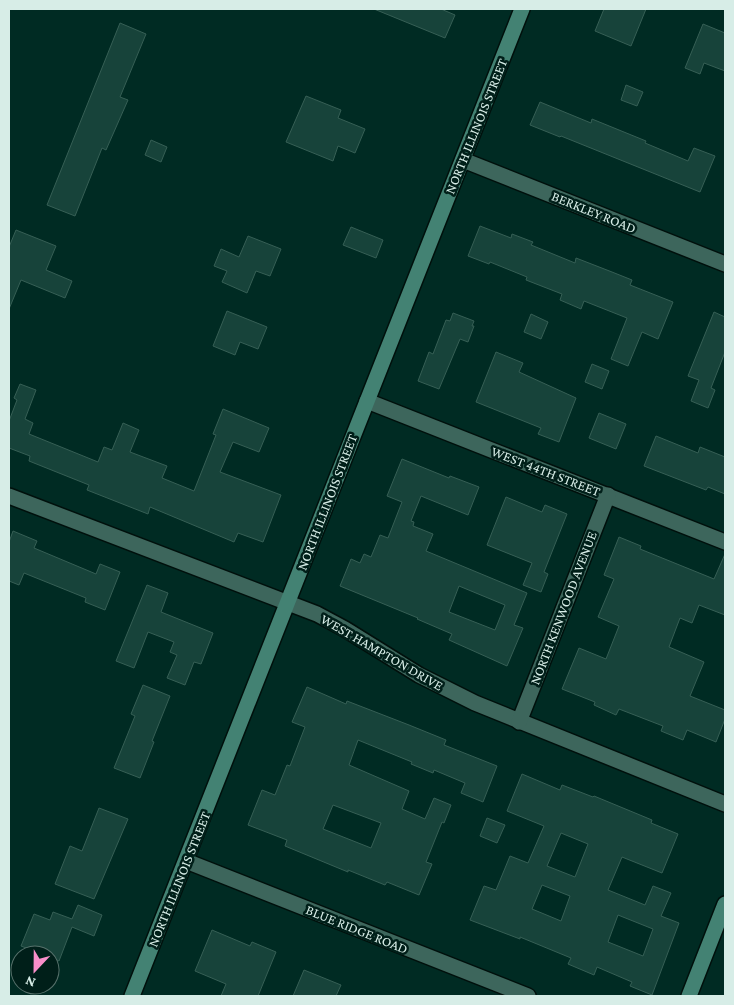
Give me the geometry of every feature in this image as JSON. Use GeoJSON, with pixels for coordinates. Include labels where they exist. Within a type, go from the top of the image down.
{"type":"FeatureCollection","features":[{"type":"Feature","properties":{"kind":"street","name":"NORTH ILLINOIS STREET"},"geometry":{"type":"LineString","coordinates":[[132,996],[522,9]]}},
{"type":"Feature","properties":{"kind":"street","name":"BERKLEY ROAD"},"geometry":{"type":"LineString","coordinates":[[462,160],[725,264]]}},
{"type":"Feature","properties":{"kind":"street","name":"WEST 44TH STREET"},"geometry":{"type":"LineString","coordinates":[[367,400],[725,542]]}},
{"type":"Feature","properties":{"kind":"street","name":"NORTH KENWOOD AVENUE"},"geometry":{"type":"LineString","coordinates":[[519,722],[608,495]]}},
{"type":"Feature","properties":{"kind":"street","name":"WEST HAMPTON DRIVE"},"geometry":{"type":"LineString","coordinates":[[9,496],[317,614],[419,675],[453,693],[519,722],[725,804]]}},
{"type":"Feature","properties":{"kind":"street","name":"BLUE RIDGE ROAD"},"geometry":{"type":"LineString","coordinates":[[186,861],[528,996]]}},
{"type":"Feature","properties":{"kind":"street"},"geometry":{"type":"LineString","coordinates":[[689,996],[725,904]]}},
{"type":"Feature","properties":{"kind":"building"},"geometry":{"type":"Polygon","coordinates":[[[374,9],[441,9],[455,15],[445,38],[374,9]]]}},
{"type":"Feature","properties":{"kind":"building"},"geometry":{"type":"Polygon","coordinates":[[[604,9],[646,9],[631,46],[595,31],[604,9]]]}},
{"type":"Feature","properties":{"kind":"building"},"geometry":{"type":"Polygon","coordinates":[[[120,23],[146,34],[120,97],[128,100],[106,150],[102,148],[75,216],[47,205],[120,23]]]}},
{"type":"Feature","properties":{"kind":"building"},"geometry":{"type":"Polygon","coordinates":[[[703,24],[725,33],[725,71],[704,63],[700,74],[685,68],[703,24]]]}},
{"type":"Feature","properties":{"kind":"building"},"geometry":{"type":"Polygon","coordinates":[[[626,85],[643,92],[637,106],[621,100],[626,85]]]}},
{"type":"Feature","properties":{"kind":"building"},"geometry":{"type":"Polygon","coordinates":[[[306,96],[341,110],[338,118],[365,129],[355,153],[338,146],[333,161],[286,142],[306,96]]]}},
{"type":"Feature","properties":{"kind":"building"},"geometry":{"type":"Polygon","coordinates":[[[540,102],[591,123],[592,119],[688,161],[694,148],[715,156],[700,192],[530,125],[540,102]]]}},
{"type":"Feature","properties":{"kind":"building"},"geometry":{"type":"Polygon","coordinates":[[[151,140],[167,147],[161,162],[145,155],[151,140]]]}},
{"type":"Feature","properties":{"kind":"building"},"geometry":{"type":"Polygon","coordinates":[[[480,226],[511,238],[512,234],[533,242],[531,245],[575,263],[576,258],[612,272],[632,280],[630,285],[673,302],[658,339],[642,332],[628,366],[611,359],[627,318],[584,301],[581,309],[560,300],[562,294],[526,280],[527,277],[490,262],[489,264],[468,256],[480,226]]]}},
{"type":"Feature","properties":{"kind":"building"},"geometry":{"type":"Polygon","coordinates":[[[351,227],[383,240],[376,258],[343,245],[351,227]]]}},
{"type":"Feature","properties":{"kind":"building"},"geometry":{"type":"Polygon","coordinates":[[[16,230],[56,246],[46,270],[72,281],[65,298],[21,280],[9,309],[9,247],[16,230]]]}},
{"type":"Feature","properties":{"kind":"building"},"geometry":{"type":"Polygon","coordinates":[[[248,236],[281,249],[270,276],[256,271],[247,293],[222,282],[227,271],[214,266],[221,249],[239,257],[248,236]]]}},
{"type":"Feature","properties":{"kind":"building"},"geometry":{"type":"Polygon","coordinates":[[[227,311],[267,327],[258,349],[240,342],[235,355],[213,346],[227,311]]]}},
{"type":"Feature","properties":{"kind":"building"},"geometry":{"type":"Polygon","coordinates":[[[714,312],[725,317],[725,352],[711,388],[715,390],[708,408],[691,401],[699,380],[688,376],[714,312]]]}},
{"type":"Feature","properties":{"kind":"building"},"geometry":{"type":"Polygon","coordinates":[[[453,313],[474,321],[472,326],[474,326],[468,342],[460,339],[439,389],[418,381],[429,352],[433,354],[446,320],[450,321],[453,313]]]}},
{"type":"Feature","properties":{"kind":"building"},"geometry":{"type":"Polygon","coordinates":[[[531,314],[548,322],[541,339],[524,332],[531,314]]]}},
{"type":"Feature","properties":{"kind":"building"},"geometry":{"type":"Polygon","coordinates":[[[496,352],[523,363],[519,372],[576,398],[559,442],[538,434],[541,428],[476,402],[496,352]]]}},
{"type":"Feature","properties":{"kind":"building"},"geometry":{"type":"Polygon","coordinates":[[[592,364],[609,371],[602,389],[585,382],[592,364]]]}},
{"type":"Feature","properties":{"kind":"building"},"geometry":{"type":"Polygon","coordinates":[[[20,384],[36,390],[25,419],[33,423],[29,434],[98,462],[104,447],[112,450],[123,423],[139,430],[130,452],[167,466],[162,478],[194,491],[216,435],[213,434],[223,409],[269,428],[259,452],[233,442],[220,472],[281,495],[263,542],[238,533],[234,542],[150,507],[148,514],[87,490],[89,485],[29,461],[30,456],[9,448],[9,421],[17,400],[14,398],[20,384]]]}},
{"type":"Feature","properties":{"kind":"building"},"geometry":{"type":"Polygon","coordinates":[[[599,413],[626,424],[616,449],[589,438],[599,413]]]}},
{"type":"Feature","properties":{"kind":"building"},"geometry":{"type":"Polygon","coordinates":[[[656,436],[698,453],[700,447],[725,457],[725,494],[708,487],[706,490],[644,466],[656,436]]]}},
{"type":"Feature","properties":{"kind":"building"},"geometry":{"type":"Polygon","coordinates":[[[402,459],[449,478],[450,476],[479,487],[468,515],[421,496],[411,521],[414,522],[413,526],[433,534],[426,551],[527,593],[514,625],[523,628],[507,666],[449,640],[452,634],[340,586],[351,559],[360,563],[364,554],[371,557],[380,535],[388,538],[402,502],[387,496],[402,459]],[[459,586],[449,612],[495,630],[505,605],[459,586]]]}},
{"type":"Feature","properties":{"kind":"building"},"geometry":{"type":"Polygon","coordinates":[[[506,497],[542,512],[545,505],[567,514],[544,572],[548,574],[541,592],[523,585],[532,563],[487,545],[506,497]]]}},
{"type":"Feature","properties":{"kind":"building"},"geometry":{"type":"Polygon","coordinates":[[[13,531],[37,541],[34,548],[96,574],[100,564],[120,572],[105,610],[85,602],[86,598],[24,573],[19,585],[9,581],[9,542],[13,531]]]}},
{"type":"Feature","properties":{"kind":"building"},"geometry":{"type":"Polygon","coordinates":[[[619,537],[641,546],[640,549],[714,579],[725,554],[725,615],[699,605],[692,623],[680,618],[669,647],[704,662],[690,696],[725,710],[725,719],[716,742],[687,730],[683,740],[661,731],[663,726],[619,709],[616,715],[594,705],[595,702],[562,689],[579,648],[606,659],[619,626],[598,617],[614,579],[604,575],[619,537]]]}},
{"type":"Feature","properties":{"kind":"building"},"geometry":{"type":"Polygon","coordinates":[[[147,585],[168,593],[161,612],[213,633],[201,664],[194,662],[185,685],[167,678],[177,655],[170,652],[174,642],[148,632],[134,668],[116,661],[147,585]]]}},
{"type":"Feature","properties":{"kind":"building"},"geometry":{"type":"Polygon","coordinates":[[[143,685],[170,696],[140,778],[114,768],[135,716],[131,714],[143,685]]]}},
{"type":"Feature","properties":{"kind":"building"},"geometry":{"type":"Polygon","coordinates":[[[307,687],[346,704],[347,701],[446,740],[444,745],[497,766],[483,802],[461,793],[465,783],[434,770],[433,773],[411,764],[412,762],[358,740],[349,765],[409,791],[402,809],[425,819],[434,798],[451,805],[426,862],[432,864],[419,895],[387,882],[385,885],[348,870],[348,872],[285,846],[287,840],[248,825],[262,790],[275,795],[287,765],[290,766],[305,727],[292,722],[307,687]],[[333,805],[323,829],[371,848],[381,823],[333,805]]]}},
{"type":"Feature","properties":{"kind":"building"},"geometry":{"type":"Polygon","coordinates":[[[522,774],[560,790],[562,785],[594,796],[652,820],[651,823],[678,834],[662,873],[622,857],[608,890],[645,905],[653,886],[671,893],[661,916],[679,923],[652,995],[630,986],[632,982],[597,967],[594,975],[568,964],[571,958],[520,937],[520,939],[470,920],[484,886],[496,890],[510,856],[528,863],[544,826],[507,811],[522,774]],[[561,833],[547,866],[575,877],[588,844],[561,833]],[[542,885],[532,909],[561,921],[570,896],[542,885]],[[618,915],[608,942],[643,956],[653,929],[618,915]]]}},
{"type":"Feature","properties":{"kind":"building"},"geometry":{"type":"Polygon","coordinates":[[[99,808],[128,819],[94,899],[55,884],[70,846],[82,851],[99,808]]]}},
{"type":"Feature","properties":{"kind":"building"},"geometry":{"type":"Polygon","coordinates":[[[487,818],[505,825],[497,843],[480,836],[487,818]]]}},
{"type":"Feature","properties":{"kind":"building"},"geometry":{"type":"Polygon","coordinates":[[[78,905],[102,915],[94,936],[72,927],[60,958],[60,945],[21,945],[34,914],[50,920],[53,912],[72,919],[78,905]]]}},
{"type":"Feature","properties":{"kind":"building"},"geometry":{"type":"Polygon","coordinates":[[[212,930],[250,946],[252,942],[276,952],[258,996],[221,996],[226,984],[195,971],[212,930]]]}},
{"type":"Feature","properties":{"kind":"building"},"geometry":{"type":"Polygon","coordinates":[[[304,970],[341,985],[336,996],[293,996],[304,970]]]}}]}
